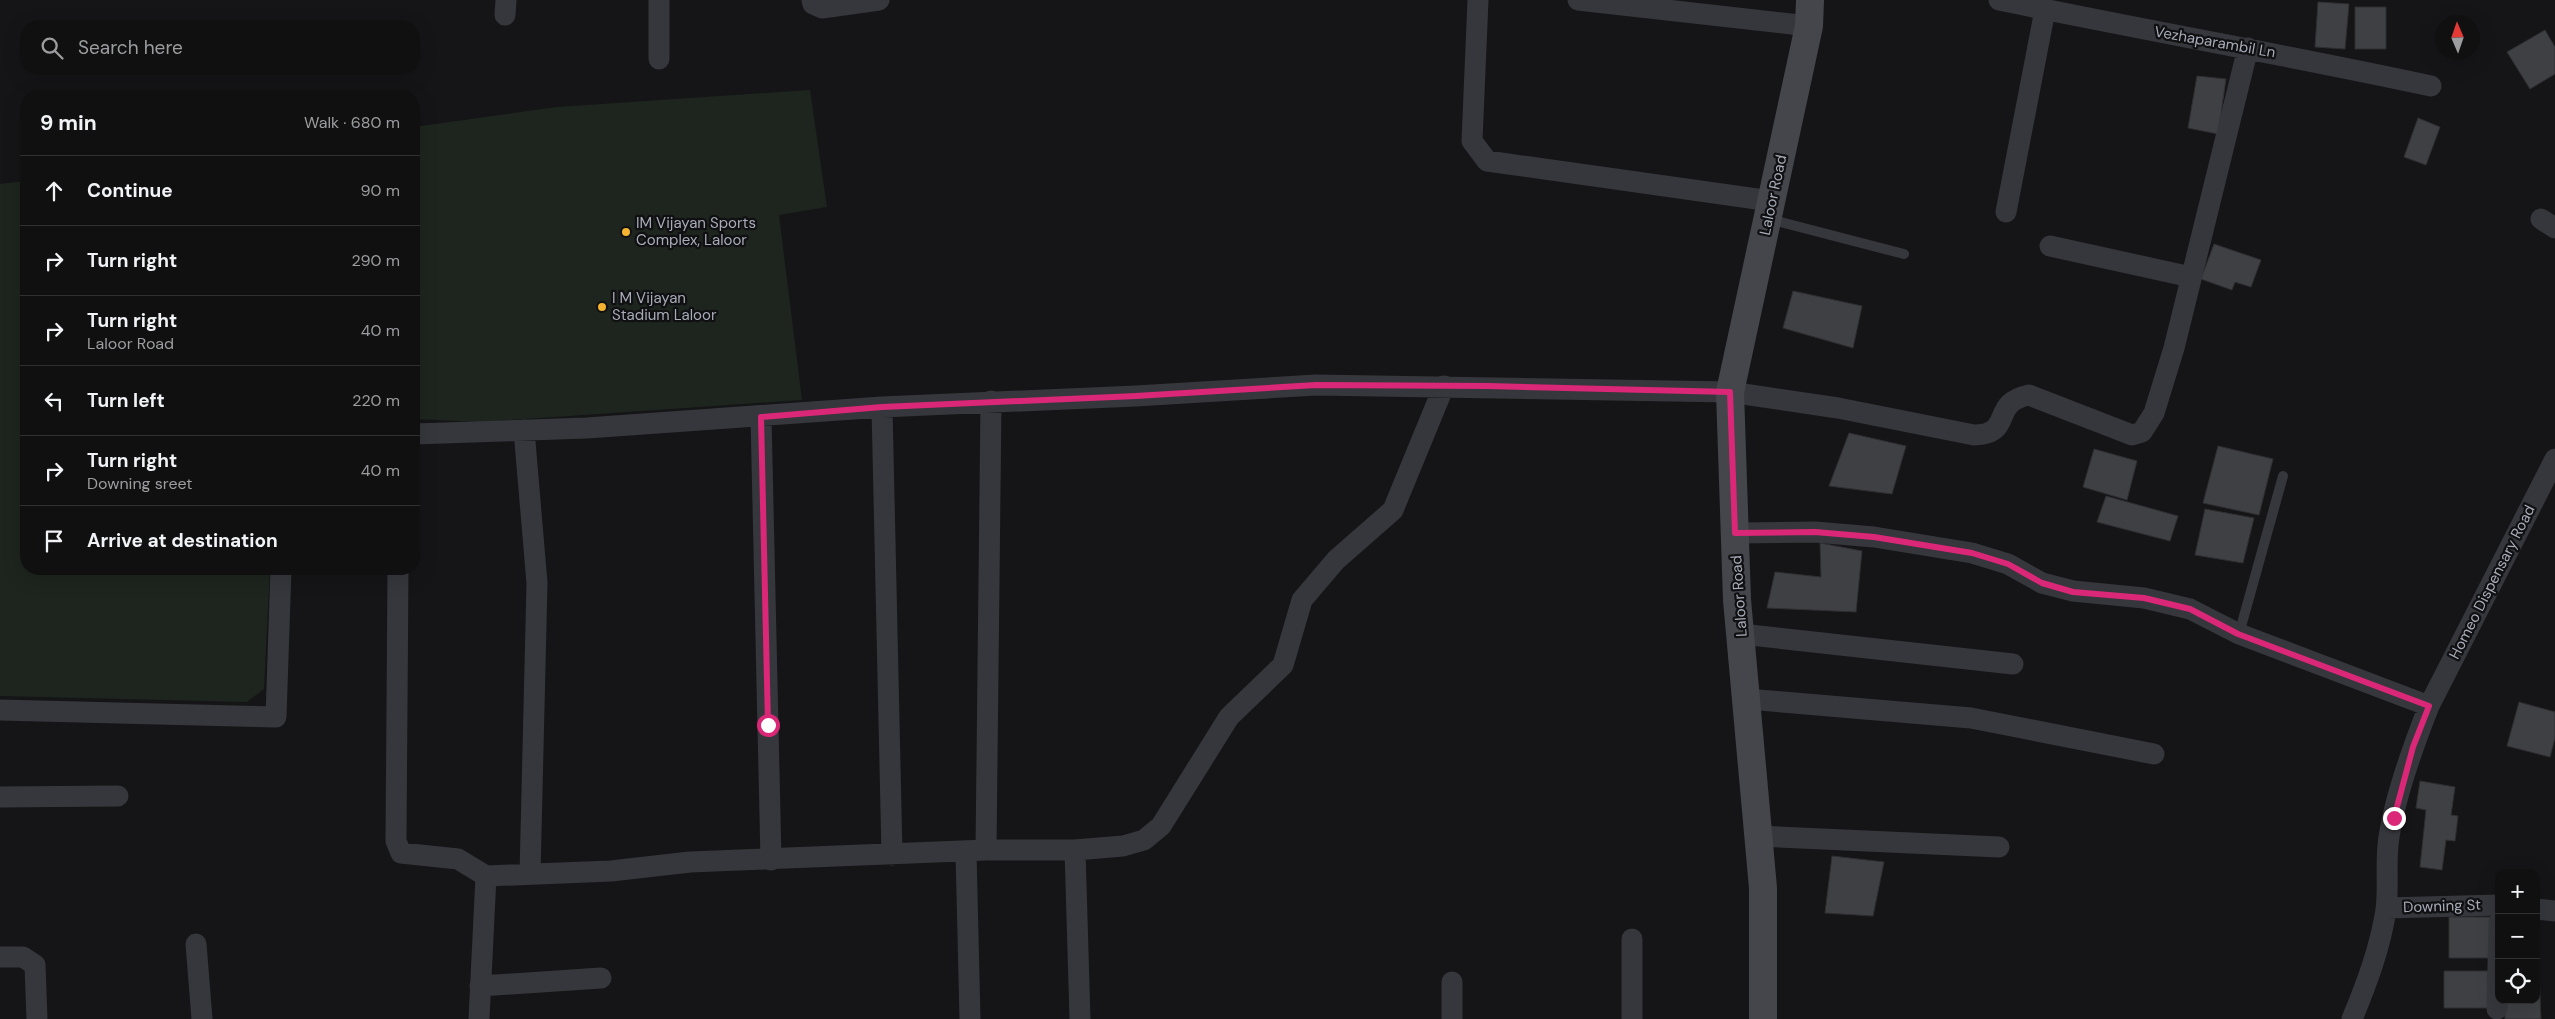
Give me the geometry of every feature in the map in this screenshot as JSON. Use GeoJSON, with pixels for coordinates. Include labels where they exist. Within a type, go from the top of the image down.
{"type":"FeatureCollection","features":[{"type":"Feature","properties":{"kind":"street"},"geometry":{"type":"LineString","coordinates":[[659,0],[660,58]]}},
{"type":"Feature","properties":{"kind":"street"},"geometry":{"type":"LineString","coordinates":[[812,0],[813,4],[822,8],[879,0]]}},
{"type":"Feature","properties":{"kind":"street"},"geometry":{"type":"LineString","coordinates":[[1478,0],[1472,141],[1488,161],[1769,210]]}},
{"type":"Feature","properties":{"kind":"street"},"geometry":{"type":"LineString","coordinates":[[1578,0],[1810,13]]}},
{"type":"Feature","properties":{"kind":"street","name":"Vezhaparambil Ln"},"geometry":{"type":"LineString","coordinates":[[1999,0],[2248,48],[2431,86]]}},
{"type":"Feature","properties":{"kind":"street"},"geometry":{"type":"LineString","coordinates":[[2006,212],[2046,10]]}},
{"type":"Feature","properties":{"kind":"street","name":"Laloor Road"},"geometry":{"type":"LineString","coordinates":[[1763,1019],[1763,888],[1741,634],[1730,392],[1810,13]]}},
{"type":"Feature","properties":{"kind":"street"},"geometry":{"type":"LineString","coordinates":[[420,434],[524,430],[761,417],[882,407],[1136,396],[1316,385],[1730,392],[1838,408],[1974,435],[1988,434],[1998,428],[2007,405],[2015,398],[2029,396],[2132,435],[2142,432],[2154,413],[2174,348],[2248,48]]}},
{"type":"Feature","properties":{"kind":"street"},"geometry":{"type":"LineString","coordinates":[[2050,246],[2191,277]]}},
{"type":"Feature","properties":{"kind":"street"},"geometry":{"type":"LineString","coordinates":[[398,575],[396,841],[401,853],[458,859],[486,876],[611,871],[690,862],[976,851],[1075,850],[1123,846],[1144,840],[1161,826],[1229,717],[1283,665],[1302,600],[1336,560],[1394,510],[1444,386]]}},
{"type":"Feature","properties":{"kind":"street"},"geometry":{"type":"LineString","coordinates":[[970,1019],[991,401]]}},
{"type":"Feature","properties":{"kind":"street"},"geometry":{"type":"LineString","coordinates":[[882,407],[892,855]]}},
{"type":"Feature","properties":{"kind":"street"},"geometry":{"type":"LineString","coordinates":[[761,417],[771,860]]}},
{"type":"Feature","properties":{"kind":"street"},"geometry":{"type":"LineString","coordinates":[[524,430],[537,583],[530,874]]}},
{"type":"Feature","properties":{"kind":"street","name":"Homeo Dispensary Road"},"geometry":{"type":"LineString","coordinates":[[2352,1019],[2372,971],[2386,908],[2389,837],[2413,747],[2429,706],[2555,459]]}},
{"type":"Feature","properties":{"kind":"street"},"geometry":{"type":"LineString","coordinates":[[1735,533],[1815,532],[1864,536],[1972,553],[2008,564],[2042,583],[2073,592],[2144,598],[2190,609],[2238,634],[2429,706]]}},
{"type":"Feature","properties":{"kind":"street"},"geometry":{"type":"LineString","coordinates":[[0,710],[276,717],[281,575]]}},
{"type":"Feature","properties":{"kind":"street"},"geometry":{"type":"LineString","coordinates":[[1741,634],[2013,664]]}},
{"type":"Feature","properties":{"kind":"street"},"geometry":{"type":"LineString","coordinates":[[1746,699],[1971,718],[2154,754]]}},
{"type":"Feature","properties":{"kind":"street"},"geometry":{"type":"LineString","coordinates":[[0,797],[118,796]]}},
{"type":"Feature","properties":{"kind":"street"},"geometry":{"type":"LineString","coordinates":[[1758,836],[1999,847]]}},
{"type":"Feature","properties":{"kind":"street"},"geometry":{"type":"LineString","coordinates":[[1075,850],[1080,1019]]}},
{"type":"Feature","properties":{"kind":"street"},"geometry":{"type":"LineString","coordinates":[[479,1019],[486,876]]}},
{"type":"Feature","properties":{"kind":"street","name":"Downing St"},"geometry":{"type":"LineString","coordinates":[[2386,908],[2495,905]]}},
{"type":"Feature","properties":{"kind":"street"},"geometry":{"type":"LineString","coordinates":[[2540,910],[2555,912]]}},
{"type":"Feature","properties":{"kind":"street"},"geometry":{"type":"LineString","coordinates":[[1632,939],[1632,1019]]}},
{"type":"Feature","properties":{"kind":"street"},"geometry":{"type":"LineString","coordinates":[[196,944],[202,1019]]}},
{"type":"Feature","properties":{"kind":"street"},"geometry":{"type":"LineString","coordinates":[[0,957],[23,957],[35,964],[37,1019]]}},
{"type":"Feature","properties":{"kind":"street"},"geometry":{"type":"LineString","coordinates":[[2497,1009],[2498,959]]}},
{"type":"Feature","properties":{"kind":"street"},"geometry":{"type":"LineString","coordinates":[[480,986],[601,978]]}},
{"type":"Feature","properties":{"kind":"street"},"geometry":{"type":"LineString","coordinates":[[1452,982],[1452,1019]]}},
{"type":"Feature","properties":{"kind":"lane"},"geometry":{"type":"LineString","coordinates":[[1769,210],[1904,254]]}},
{"type":"Feature","properties":{"kind":"lane"},"geometry":{"type":"LineString","coordinates":[[2238,634],[2283,476]]}},
{"type":"Feature","properties":{"kind":"shaded area","name":"IM Vijayan Sports Complex, Laloor"},"geometry":{"type":"Polygon","coordinates":[[[810,90],[827,207],[779,215],[802,400],[481,422],[420,419],[420,126],[557,107],[810,90]]]}},
{"type":"Feature","properties":{"kind":"shaded area"},"geometry":{"type":"Polygon","coordinates":[[[20,182],[20,575],[270,575],[264,689],[247,702],[0,696],[0,184],[20,182]]]}},
{"type":"Feature","properties":{"kind":"building"},"geometry":{"type":"Polygon","coordinates":[[[2318,2],[2349,4],[2345,49],[2315,47],[2318,2]]]}},
{"type":"Feature","properties":{"kind":"building"},"geometry":{"type":"Polygon","coordinates":[[[2355,7],[2386,7],[2386,49],[2355,49],[2355,7]]]}},
{"type":"Feature","properties":{"kind":"building"},"geometry":{"type":"Polygon","coordinates":[[[2545,30],[2555,47],[2555,74],[2530,89],[2507,52],[2545,30]]]}},
{"type":"Feature","properties":{"kind":"building"},"geometry":{"type":"Polygon","coordinates":[[[2197,76],[2226,79],[2218,134],[2188,128],[2197,76]]]}},
{"type":"Feature","properties":{"kind":"building"},"geometry":{"type":"Polygon","coordinates":[[[2418,118],[2440,127],[2426,165],[2404,157],[2418,118]]]}},
{"type":"Feature","properties":{"kind":"building"},"geometry":{"type":"Polygon","coordinates":[[[2214,244],[2261,260],[2251,287],[2235,282],[2232,290],[2201,279],[2214,244]]]}},
{"type":"Feature","properties":{"kind":"building"},"geometry":{"type":"Polygon","coordinates":[[[1793,291],[1862,306],[1853,348],[1783,328],[1793,291]]]}},
{"type":"Feature","properties":{"kind":"building"},"geometry":{"type":"Polygon","coordinates":[[[1849,433],[1906,446],[1892,494],[1829,486],[1849,433]]]}},
{"type":"Feature","properties":{"kind":"building"},"geometry":{"type":"Polygon","coordinates":[[[2218,446],[2273,459],[2259,515],[2203,503],[2218,446]]]}},
{"type":"Feature","properties":{"kind":"building"},"geometry":{"type":"Polygon","coordinates":[[[2094,449],[2137,461],[2127,500],[2083,487],[2094,449]]]}},
{"type":"Feature","properties":{"kind":"building"},"geometry":{"type":"Polygon","coordinates":[[[2106,496],[2178,516],[2170,541],[2097,522],[2106,496]]]}},
{"type":"Feature","properties":{"kind":"building"},"geometry":{"type":"Polygon","coordinates":[[[2205,509],[2254,518],[2243,563],[2195,555],[2205,509]]]}},
{"type":"Feature","properties":{"kind":"building"},"geometry":{"type":"Polygon","coordinates":[[[1820,543],[1862,551],[1856,612],[1767,608],[1775,572],[1821,577],[1820,543]]]}},
{"type":"Feature","properties":{"kind":"building"},"geometry":{"type":"Polygon","coordinates":[[[2519,702],[2555,712],[2555,738],[2550,757],[2507,746],[2519,702]]]}},
{"type":"Feature","properties":{"kind":"building"},"geometry":{"type":"Polygon","coordinates":[[[2420,781],[2455,787],[2451,815],[2458,816],[2455,841],[2446,840],[2442,870],[2420,867],[2426,810],[2416,808],[2420,781]]]}},
{"type":"Feature","properties":{"kind":"building"},"geometry":{"type":"Polygon","coordinates":[[[1832,856],[1884,862],[1873,916],[1825,913],[1832,856]]]}},
{"type":"Feature","properties":{"kind":"building"},"geometry":{"type":"Polygon","coordinates":[[[2449,917],[2491,917],[2490,958],[2449,958],[2449,917]]]}},
{"type":"Feature","properties":{"kind":"building"},"geometry":{"type":"Polygon","coordinates":[[[2444,971],[2488,971],[2488,1008],[2444,1008],[2444,971]]]}},
{"type":"Feature","properties":{"kind":"building"},"geometry":{"type":"Polygon","coordinates":[[[2540,996],[2541,1019],[2505,1019],[2504,1004],[2540,1004],[2540,996]]]}},
{"type":"Feature","properties":{"kind":"place","name":"IM Vijayan Sports Complex, Laloor"},"geometry":{"type":"Point","coordinates":[626,232]}},
{"type":"Feature","properties":{"kind":"place","name":"I M Vijayan Stadium Laloor"},"geometry":{"type":"Point","coordinates":[602,307]}},
{"type":"Feature","properties":{"kind":"route"},"geometry":{"type":"LineString","coordinates":[[768,725],[761,417],[882,407],[1136,396],[1316,385],[1488,386],[1730,392],[1735,533],[1815,532],[1874,537],[1972,553],[2008,564],[2042,583],[2073,592],[2108,593],[2144,598],[2190,609],[2238,634],[2429,706],[2413,747],[2394,818]]}}]}
